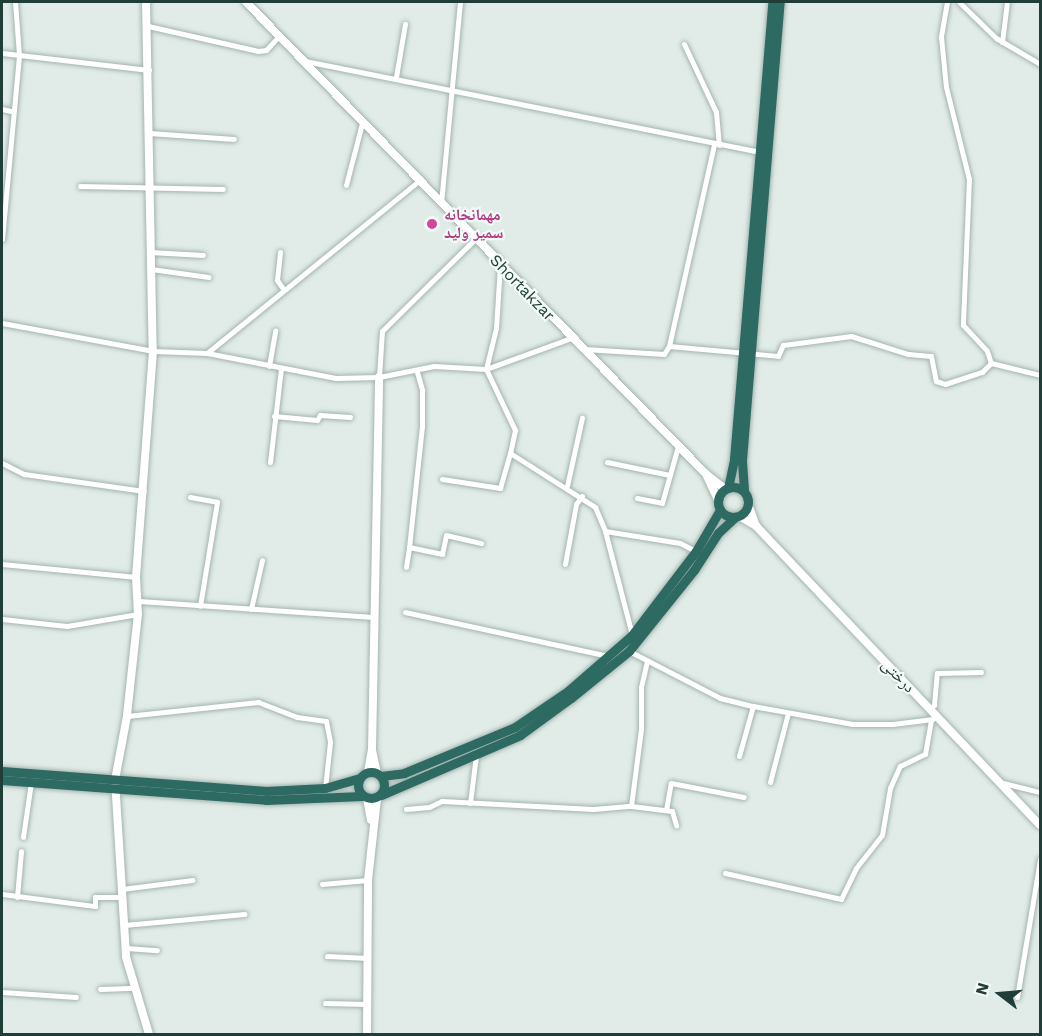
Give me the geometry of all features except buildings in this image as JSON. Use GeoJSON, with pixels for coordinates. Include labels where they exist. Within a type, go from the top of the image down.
{"type":"FeatureCollection","features":[{"type":"Feature","properties":{"kind":"highway"},"geometry":{"type":"LineString","coordinates":[[2,771],[266,800],[372,797],[520,735],[629,651],[694,570],[718,533],[748,504],[740,480],[759,152],[772,2]]}},
{"type":"Feature","properties":{"kind":"highway"},"geometry":{"type":"LineString","coordinates":[[2,780],[266,791],[325,788],[372,775],[404,773],[515,727],[568,691],[632,636],[696,551],[727,488],[731,474],[747,352],[780,2]]}},
{"type":"Feature","properties":{"kind":"highway"},"geometry":{"type":"LineString","coordinates":[[727,488],[744,490]]}},
{"type":"Feature","properties":{"kind":"highway"},"geometry":{"type":"LineString","coordinates":[[719,505],[737,517]]}},
{"type":"Feature","properties":{"kind":"highway"},"geometry":{"type":"LineString","coordinates":[[372,775],[385,786],[372,797]]}},
{"type":"Feature","properties":{"kind":"highway"},"geometry":{"type":"LineString","coordinates":[[372,775],[358,787],[372,797]]}},
{"type":"Feature","properties":{"kind":"street"},"geometry":{"type":"LineString","coordinates":[[2,239],[12,111],[19,55],[15,2]]}},
{"type":"Feature","properties":{"kind":"street"},"geometry":{"type":"LineString","coordinates":[[146,2],[153,351],[136,577],[138,614],[127,716],[115,784],[126,948],[149,1035]]}},
{"type":"Feature","properties":{"kind":"street","name":"Shortakzar"},"geometry":{"type":"LineString","coordinates":[[248,2],[500,265],[709,476],[719,505]]}},
{"type":"Feature","properties":{"kind":"street"},"geometry":{"type":"LineString","coordinates":[[441,203],[460,2]]}},
{"type":"Feature","properties":{"kind":"street"},"geometry":{"type":"LineString","coordinates":[[947,2],[941,37],[946,87],[969,179],[963,324],[987,351],[991,363]]}},
{"type":"Feature","properties":{"kind":"street"},"geometry":{"type":"LineString","coordinates":[[960,2],[1002,42],[1041,64]]}},
{"type":"Feature","properties":{"kind":"street"},"geometry":{"type":"LineString","coordinates":[[1002,42],[1007,2]]}},
{"type":"Feature","properties":{"kind":"street"},"geometry":{"type":"LineString","coordinates":[[396,77],[405,24]]}},
{"type":"Feature","properties":{"kind":"street"},"geometry":{"type":"LineString","coordinates":[[148,26],[258,51],[266,50],[279,36]]}},
{"type":"Feature","properties":{"kind":"street"},"geometry":{"type":"LineString","coordinates":[[582,349],[664,354],[669,346],[717,144],[716,112],[684,44]]}},
{"type":"Feature","properties":{"kind":"street"},"geometry":{"type":"LineString","coordinates":[[2,53],[149,70]]}},
{"type":"Feature","properties":{"kind":"street"},"geometry":{"type":"LineString","coordinates":[[303,61],[396,77],[452,91],[759,152]]}},
{"type":"Feature","properties":{"kind":"street"},"geometry":{"type":"LineString","coordinates":[[2,110],[12,111]]}},
{"type":"Feature","properties":{"kind":"street"},"geometry":{"type":"LineString","coordinates":[[346,185],[362,123]]}},
{"type":"Feature","properties":{"kind":"street"},"geometry":{"type":"LineString","coordinates":[[149,133],[234,139]]}},
{"type":"Feature","properties":{"kind":"street"},"geometry":{"type":"LineString","coordinates":[[207,353],[419,181]]}},
{"type":"Feature","properties":{"kind":"street"},"geometry":{"type":"LineString","coordinates":[[80,186],[150,185],[223,189]]}},
{"type":"Feature","properties":{"kind":"street"},"geometry":{"type":"LineString","coordinates":[[372,775],[373,617],[382,331],[475,239]]}},
{"type":"Feature","properties":{"kind":"street"},"geometry":{"type":"LineString","coordinates":[[150,252],[203,255]]}},
{"type":"Feature","properties":{"kind":"street"},"geometry":{"type":"LineString","coordinates":[[280,252],[277,280],[284,291]]}},
{"type":"Feature","properties":{"kind":"street"},"geometry":{"type":"LineString","coordinates":[[442,479],[500,488],[510,453],[515,430],[486,369],[496,328],[500,265]]}},
{"type":"Feature","properties":{"kind":"street"},"geometry":{"type":"LineString","coordinates":[[151,269],[208,277]]}},
{"type":"Feature","properties":{"kind":"street"},"geometry":{"type":"LineString","coordinates":[[2,323],[153,351],[207,353],[336,378],[379,377],[417,372],[434,366],[486,369],[571,338]]}},
{"type":"Feature","properties":{"kind":"street"},"geometry":{"type":"LineString","coordinates":[[269,366],[275,331]]}},
{"type":"Feature","properties":{"kind":"street"},"geometry":{"type":"LineString","coordinates":[[669,346],[778,356],[783,345],[851,336],[908,354],[931,356],[936,381],[945,384],[982,372],[991,363]]}},
{"type":"Feature","properties":{"kind":"street"},"geometry":{"type":"LineString","coordinates":[[991,363],[1041,375]]}},
{"type":"Feature","properties":{"kind":"street"},"geometry":{"type":"LineString","coordinates":[[270,462],[281,369]]}},
{"type":"Feature","properties":{"kind":"street"},"geometry":{"type":"LineString","coordinates":[[406,567],[422,426],[422,390],[417,372]]}},
{"type":"Feature","properties":{"kind":"street"},"geometry":{"type":"LineString","coordinates":[[274,416],[317,420],[320,415],[350,417]]}},
{"type":"Feature","properties":{"kind":"street"},"geometry":{"type":"LineString","coordinates":[[567,486],[582,418]]}},
{"type":"Feature","properties":{"kind":"street"},"geometry":{"type":"LineString","coordinates":[[637,498],[662,503],[678,446]]}},
{"type":"Feature","properties":{"kind":"street"},"geometry":{"type":"LineString","coordinates":[[510,453],[567,486],[595,507],[605,531],[632,636]]}},
{"type":"Feature","properties":{"kind":"street"},"geometry":{"type":"LineString","coordinates":[[607,462],[670,475]]}},
{"type":"Feature","properties":{"kind":"street"},"geometry":{"type":"LineString","coordinates":[[2,463],[24,474],[144,491]]}},
{"type":"Feature","properties":{"kind":"street"},"geometry":{"type":"LineString","coordinates":[[709,476],[723,479],[731,474]]}},
{"type":"Feature","properties":{"kind":"street"},"geometry":{"type":"LineString","coordinates":[[709,476],[727,488]]}},
{"type":"Feature","properties":{"kind":"street"},"geometry":{"type":"LineString","coordinates":[[565,564],[576,504],[582,496]]}},
{"type":"Feature","properties":{"kind":"street"},"geometry":{"type":"LineString","coordinates":[[190,497],[217,502],[200,606]]}},
{"type":"Feature","properties":{"kind":"street"},"geometry":{"type":"LineString","coordinates":[[748,504],[756,526]]}},
{"type":"Feature","properties":{"kind":"street"},"geometry":{"type":"LineString","coordinates":[[737,517],[756,526]]}},
{"type":"Feature","properties":{"kind":"street","name":"درختی"},"geometry":{"type":"LineString","coordinates":[[756,526],[930,709],[934,718],[1003,783],[1041,825]]}},
{"type":"Feature","properties":{"kind":"street"},"geometry":{"type":"LineString","coordinates":[[605,531],[680,543],[696,551]]}},
{"type":"Feature","properties":{"kind":"street"},"geometry":{"type":"LineString","coordinates":[[409,547],[442,554],[446,535],[481,543]]}},
{"type":"Feature","properties":{"kind":"street"},"geometry":{"type":"LineString","coordinates":[[251,609],[262,560]]}},
{"type":"Feature","properties":{"kind":"street"},"geometry":{"type":"LineString","coordinates":[[2,564],[136,577]]}},
{"type":"Feature","properties":{"kind":"street"},"geometry":{"type":"LineString","coordinates":[[139,601],[373,617]]}},
{"type":"Feature","properties":{"kind":"street"},"geometry":{"type":"LineString","coordinates":[[405,612],[609,656]]}},
{"type":"Feature","properties":{"kind":"street"},"geometry":{"type":"LineString","coordinates":[[2,619],[67,626],[138,614]]}},
{"type":"Feature","properties":{"kind":"street"},"geometry":{"type":"LineString","coordinates":[[629,651],[720,698],[753,706],[852,724],[934,718],[925,754],[900,766],[890,788],[882,835],[856,868],[841,898],[725,873]]}},
{"type":"Feature","properties":{"kind":"street"},"geometry":{"type":"LineString","coordinates":[[632,806],[641,729],[641,687],[647,662]]}},
{"type":"Feature","properties":{"kind":"street"},"geometry":{"type":"LineString","coordinates":[[930,709],[934,705],[937,673],[981,672]]}},
{"type":"Feature","properties":{"kind":"street"},"geometry":{"type":"LineString","coordinates":[[127,716],[258,702],[297,717],[326,721],[331,732],[325,788]]}},
{"type":"Feature","properties":{"kind":"street"},"geometry":{"type":"LineString","coordinates":[[739,756],[753,706]]}},
{"type":"Feature","properties":{"kind":"street"},"geometry":{"type":"LineString","coordinates":[[770,782],[788,713]]}},
{"type":"Feature","properties":{"kind":"street"},"geometry":{"type":"LineString","coordinates":[[470,803],[476,755]]}},
{"type":"Feature","properties":{"kind":"street"},"geometry":{"type":"LineString","coordinates":[[23,837],[31,783]]}},
{"type":"Feature","properties":{"kind":"street"},"geometry":{"type":"LineString","coordinates":[[666,810],[671,783],[744,797]]}},
{"type":"Feature","properties":{"kind":"street"},"geometry":{"type":"LineString","coordinates":[[1003,783],[1041,792]]}},
{"type":"Feature","properties":{"kind":"street"},"geometry":{"type":"LineString","coordinates":[[367,1035],[368,880],[372,797]]}},
{"type":"Feature","properties":{"kind":"street"},"geometry":{"type":"LineString","coordinates":[[406,809],[429,807],[442,801],[593,809],[632,806],[674,812],[676,825]]}},
{"type":"Feature","properties":{"kind":"street"},"geometry":{"type":"LineString","coordinates":[[17,897],[21,851]]}},
{"type":"Feature","properties":{"kind":"street"},"geometry":{"type":"LineString","coordinates":[[1017,997],[1041,859]]}},
{"type":"Feature","properties":{"kind":"street"},"geometry":{"type":"LineString","coordinates":[[2,894],[95,906],[95,897],[192,880]]}},
{"type":"Feature","properties":{"kind":"street"},"geometry":{"type":"LineString","coordinates":[[322,884],[368,880]]}},
{"type":"Feature","properties":{"kind":"street"},"geometry":{"type":"LineString","coordinates":[[124,925],[244,914]]}},
{"type":"Feature","properties":{"kind":"street"},"geometry":{"type":"LineString","coordinates":[[126,948],[157,950]]}},
{"type":"Feature","properties":{"kind":"street"},"geometry":{"type":"LineString","coordinates":[[327,956],[368,958]]}},
{"type":"Feature","properties":{"kind":"street"},"geometry":{"type":"LineString","coordinates":[[100,989],[136,988]]}},
{"type":"Feature","properties":{"kind":"street"},"geometry":{"type":"LineString","coordinates":[[2,992],[76,997]]}},
{"type":"Feature","properties":{"kind":"street"},"geometry":{"type":"LineString","coordinates":[[325,1003],[367,1004]]}},
{"type":"Feature","properties":{"kind":"place","name":"مهمانخانه سمیر ولید"},"geometry":{"type":"Point","coordinates":[432,224]}}]}
